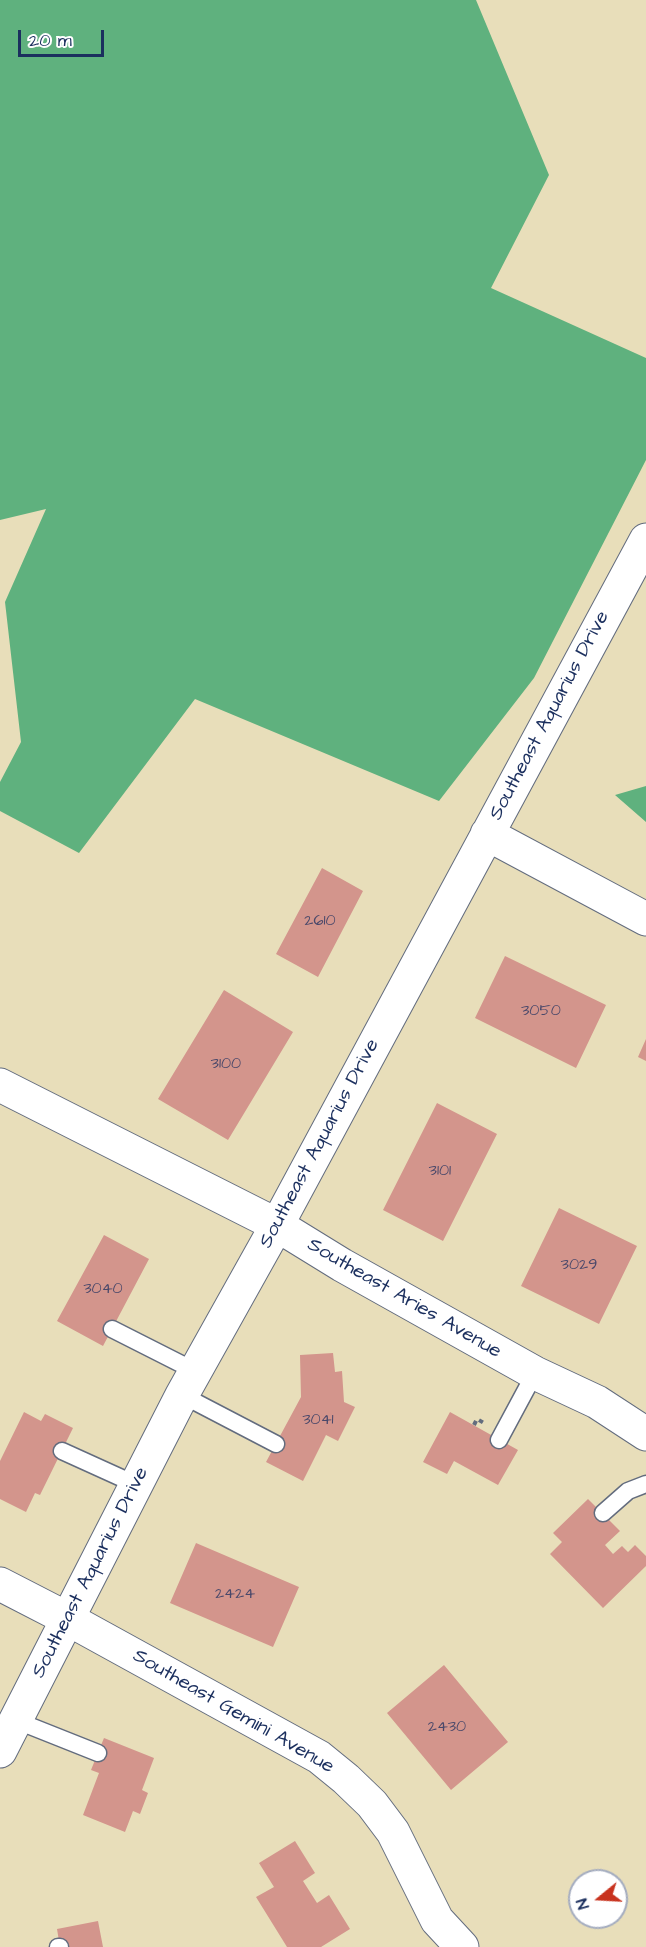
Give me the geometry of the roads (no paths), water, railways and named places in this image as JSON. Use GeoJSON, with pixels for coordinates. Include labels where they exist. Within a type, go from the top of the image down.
{"type":"FeatureCollection","features":[{"type":"Feature","properties":{"kind":"street","name":"Southeast Aquarius Drive"},"geometry":{"type":"LineString","coordinates":[[0,1751],[189,1383],[277,1225],[646,540]]}},
{"type":"Feature","properties":{"kind":"street"},"geometry":{"type":"LineString","coordinates":[[487,834],[646,920]]}},
{"type":"Feature","properties":{"kind":"street","name":"Southeast Aries Avenue"},"geometry":{"type":"LineString","coordinates":[[0,1085],[277,1225],[342,1265],[535,1373],[597,1402],[646,1434]]}},
{"type":"Feature","properties":{"kind":"street","name":"Southeast Gemini Avenue"},"geometry":{"type":"LineString","coordinates":[[0,1584],[320,1757],[372,1804],[393,1832],[437,1920],[462,1947]]}},
{"type":"Feature","properties":{"kind":"lane"},"geometry":{"type":"LineString","coordinates":[[112,1329],[276,1444]]}},
{"type":"Feature","properties":{"kind":"lane"},"geometry":{"type":"LineString","coordinates":[[499,1440],[535,1373]]}},
{"type":"Feature","properties":{"kind":"lane"},"geometry":{"type":"LineString","coordinates":[[62,1451],[136,1485]]}},
{"type":"Feature","properties":{"kind":"lane"},"geometry":{"type":"LineString","coordinates":[[603,1513],[628,1491],[646,1484]]}},
{"type":"Feature","properties":{"kind":"lane"},"geometry":{"type":"LineString","coordinates":[[15,1720],[98,1753]]}}]}
